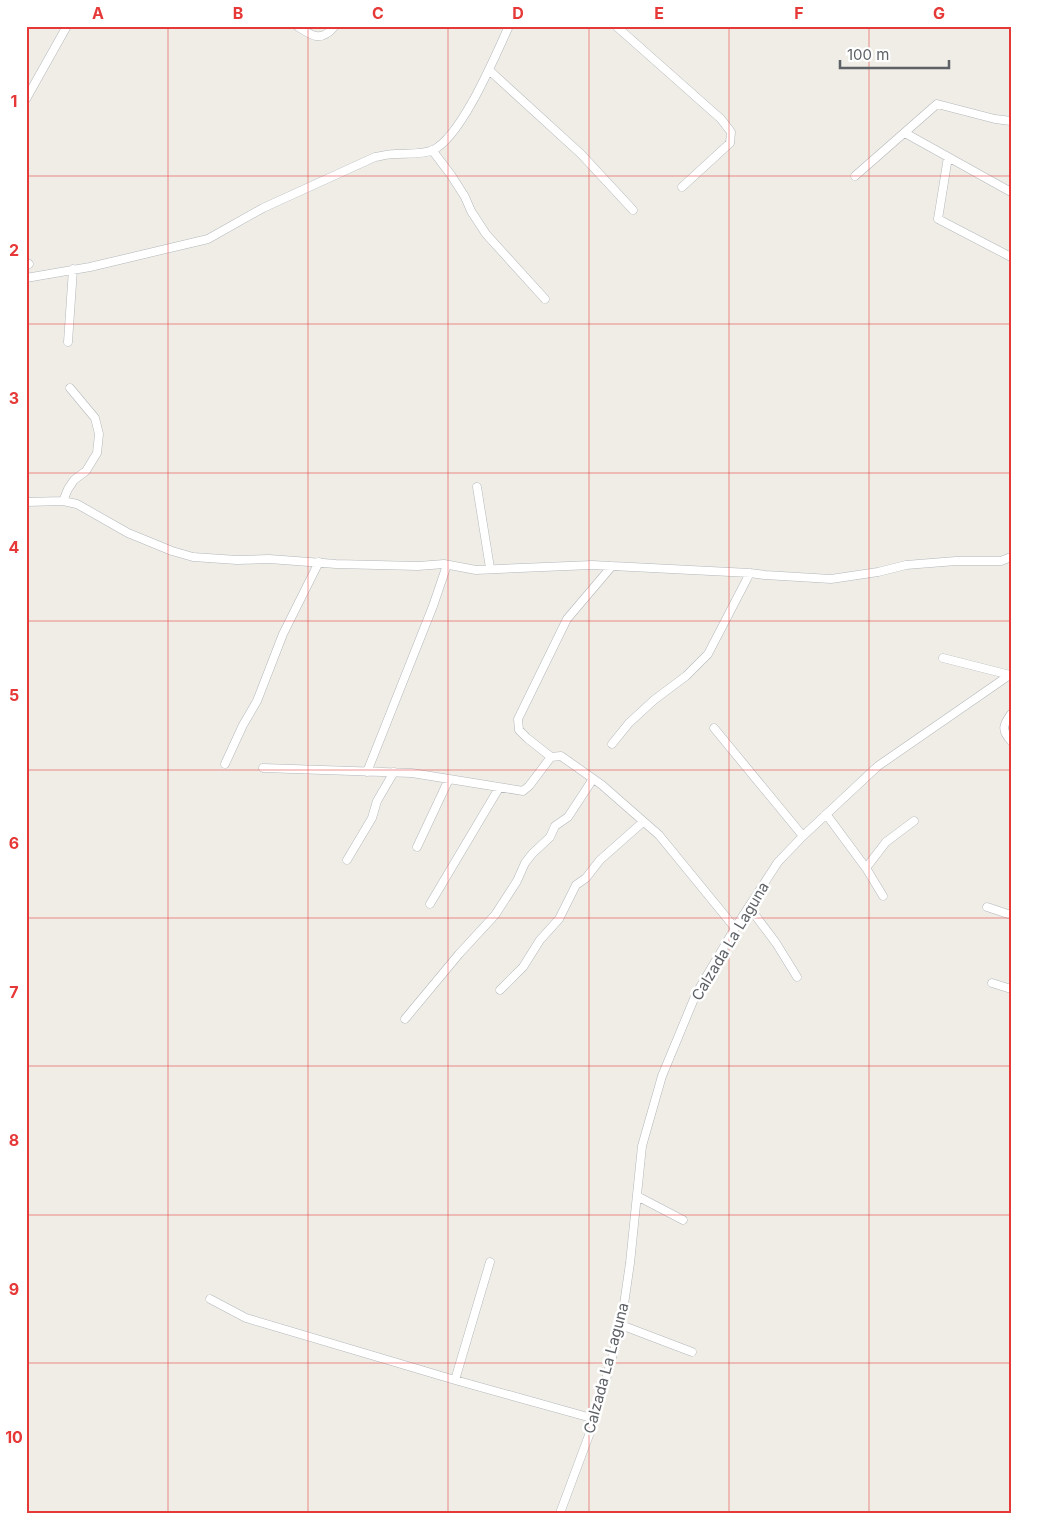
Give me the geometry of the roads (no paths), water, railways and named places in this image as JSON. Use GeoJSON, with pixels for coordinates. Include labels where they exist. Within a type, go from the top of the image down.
{"type":"FeatureCollection","features":[{"type":"Feature","properties":{"kind":"street"},"geometry":{"type":"LineString","coordinates":[[26,99],[67,26]]}},
{"type":"Feature","properties":{"kind":"street"},"geometry":{"type":"LineString","coordinates":[[297,26],[312,35],[320,37],[328,34],[335,26]]}},
{"type":"Feature","properties":{"kind":"street"},"geometry":{"type":"LineString","coordinates":[[26,278],[90,267],[208,239],[263,208],[376,157],[432,150],[444,142],[463,117],[489,70],[509,26]]}},
{"type":"Feature","properties":{"kind":"street"},"geometry":{"type":"LineString","coordinates":[[616,26],[721,119],[731,132],[730,143],[682,187]]}},
{"type":"Feature","properties":{"kind":"street"},"geometry":{"type":"LineString","coordinates":[[489,70],[581,154],[633,210]]}},
{"type":"Feature","properties":{"kind":"street"},"geometry":{"type":"LineString","coordinates":[[855,176],[937,104],[995,119],[1011,121]]}},
{"type":"Feature","properties":{"kind":"street"},"geometry":{"type":"LineString","coordinates":[[995,119],[1011,127]]}},
{"type":"Feature","properties":{"kind":"street"},"geometry":{"type":"LineString","coordinates":[[905,133],[1011,192]]}},
{"type":"Feature","properties":{"kind":"street"},"geometry":{"type":"LineString","coordinates":[[432,150],[451,175],[486,234],[545,299]]}},
{"type":"Feature","properties":{"kind":"street"},"geometry":{"type":"LineString","coordinates":[[948,157],[938,219],[1011,257]]}},
{"type":"Feature","properties":{"kind":"street"},"geometry":{"type":"LineString","coordinates":[[68,342],[73,269]]}},
{"type":"Feature","properties":{"kind":"street"},"geometry":{"type":"LineString","coordinates":[[63,501],[71,485],[86,471],[97,453],[99,434],[95,418],[70,388]]}},
{"type":"Feature","properties":{"kind":"street"},"geometry":{"type":"LineString","coordinates":[[477,487],[490,568]]}},
{"type":"Feature","properties":{"kind":"street"},"geometry":{"type":"LineString","coordinates":[[26,502],[63,501],[77,504],[128,533],[172,551],[193,557],[237,560],[269,559],[336,564],[447,565],[476,570],[592,565],[831,579],[878,572],[906,565],[956,561],[1001,561],[1011,557]]}},
{"type":"Feature","properties":{"kind":"street"},"geometry":{"type":"LineString","coordinates":[[225,764],[243,725],[257,701],[283,634],[319,562]]}},
{"type":"Feature","properties":{"kind":"street"},"geometry":{"type":"LineString","coordinates":[[367,772],[433,606],[447,565]]}},
{"type":"Feature","properties":{"kind":"street"},"geometry":{"type":"LineString","coordinates":[[612,566],[567,619],[518,719],[520,730],[551,757],[561,756],[602,785],[659,835],[735,928]]}},
{"type":"Feature","properties":{"kind":"street"},"geometry":{"type":"LineString","coordinates":[[612,744],[635,717],[686,676],[708,654],[750,573]]}},
{"type":"Feature","properties":{"kind":"street"},"geometry":{"type":"LineString","coordinates":[[943,658],[1011,674]]}},
{"type":"Feature","properties":{"kind":"street","name":"Calzada La Laguna"},"geometry":{"type":"LineString","coordinates":[[560,1513],[595,1419],[621,1325],[630,1263],[642,1146],[662,1076],[696,994],[735,928],[778,862],[803,836],[878,766],[1011,674]]}},
{"type":"Feature","properties":{"kind":"street"},"geometry":{"type":"LineString","coordinates":[[1011,714],[1004,724],[1005,734],[1011,741]]}},
{"type":"Feature","properties":{"kind":"street"},"geometry":{"type":"LineString","coordinates":[[714,728],[803,836]]}},
{"type":"Feature","properties":{"kind":"street"},"geometry":{"type":"LineString","coordinates":[[263,768],[412,773],[522,791],[529,786],[551,757]]}},
{"type":"Feature","properties":{"kind":"street"},"geometry":{"type":"LineString","coordinates":[[347,860],[372,818],[377,801],[394,772]]}},
{"type":"Feature","properties":{"kind":"street"},"geometry":{"type":"LineString","coordinates":[[417,847],[449,779]]}},
{"type":"Feature","properties":{"kind":"street"},"geometry":{"type":"LineString","coordinates":[[405,1019],[459,954],[495,915],[517,881],[525,863],[550,837],[555,826],[568,818],[593,779]]}},
{"type":"Feature","properties":{"kind":"street"},"geometry":{"type":"LineString","coordinates":[[430,904],[499,788]]}},
{"type":"Feature","properties":{"kind":"street"},"geometry":{"type":"LineString","coordinates":[[826,814],[866,868],[883,896]]}},
{"type":"Feature","properties":{"kind":"street"},"geometry":{"type":"LineString","coordinates":[[866,868],[886,842],[914,821]]}},
{"type":"Feature","properties":{"kind":"street"},"geometry":{"type":"LineString","coordinates":[[500,990],[523,967],[540,940],[559,919],[576,885],[586,878],[600,860],[643,822]]}},
{"type":"Feature","properties":{"kind":"street"},"geometry":{"type":"LineString","coordinates":[[749,907],[776,942],[797,977]]}},
{"type":"Feature","properties":{"kind":"street"},"geometry":{"type":"LineString","coordinates":[[987,907],[1011,915]]}},
{"type":"Feature","properties":{"kind":"street"},"geometry":{"type":"LineString","coordinates":[[992,983],[1011,989]]}},
{"type":"Feature","properties":{"kind":"street"},"geometry":{"type":"LineString","coordinates":[[637,1196],[683,1220]]}},
{"type":"Feature","properties":{"kind":"street"},"geometry":{"type":"LineString","coordinates":[[455,1380],[490,1262]]}},
{"type":"Feature","properties":{"kind":"street"},"geometry":{"type":"LineString","coordinates":[[210,1299],[246,1318],[595,1419]]}},
{"type":"Feature","properties":{"kind":"street"},"geometry":{"type":"LineString","coordinates":[[621,1325],[692,1352]]}}]}
